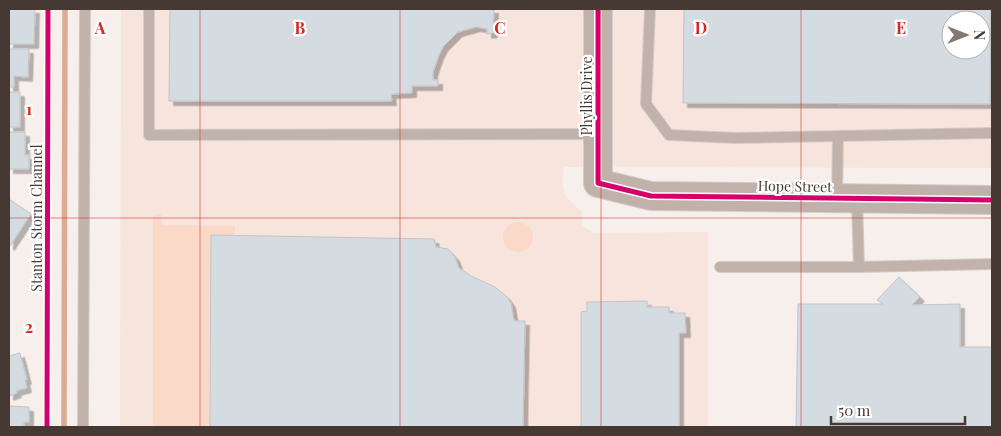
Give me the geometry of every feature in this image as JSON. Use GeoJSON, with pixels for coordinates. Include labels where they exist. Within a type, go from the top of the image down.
{"type":"FeatureCollection","features":[{"type":"Feature","properties":{"kind":"street","name":"Phyllis Drive"},"geometry":{"type":"LineString","coordinates":[[598,9],[598,183]]}},
{"type":"Feature","properties":{"kind":"street","name":"Hope Street"},"geometry":{"type":"LineString","coordinates":[[598,183],[651,196],[992,200]]}},
{"type":"Feature","properties":{"kind":"lane"},"geometry":{"type":"LineString","coordinates":[[83,427],[85,9]]}},
{"type":"Feature","properties":{"kind":"lane"},"geometry":{"type":"LineString","coordinates":[[149,9],[149,135],[598,134]]}},
{"type":"Feature","properties":{"kind":"lane"},"geometry":{"type":"LineString","coordinates":[[650,9],[646,104],[669,135],[736,138],[992,133]]}},
{"type":"Feature","properties":{"kind":"lane"},"geometry":{"type":"LineString","coordinates":[[838,137],[859,267]]}},
{"type":"Feature","properties":{"kind":"lane"},"geometry":{"type":"LineString","coordinates":[[720,267],[859,267],[992,264]]}},
{"type":"Feature","properties":{"kind":"shaded area"},"geometry":{"type":"Polygon","coordinates":[[[121,9],[992,9],[992,168],[564,167],[562,181],[564,192],[570,202],[582,212],[582,225],[594,233],[708,232],[708,427],[120,427],[121,9]]]}},
{"type":"Feature","properties":{"kind":"shaded area"},"geometry":{"type":"Polygon","coordinates":[[[161,214],[162,225],[235,226],[235,236],[211,236],[210,427],[153,427],[153,216],[161,214]]]}},
{"type":"Feature","properties":{"kind":"shaded area"},"geometry":{"type":"Polygon","coordinates":[[[518,222],[529,226],[533,237],[529,248],[518,252],[507,248],[503,237],[507,226],[518,222]]]}},
{"type":"Feature","properties":{"kind":"building"},"geometry":{"type":"Polygon","coordinates":[[[9,9],[35,9],[34,44],[9,44],[9,9]]]}},
{"type":"Feature","properties":{"kind":"building"},"geometry":{"type":"Polygon","coordinates":[[[170,9],[494,9],[493,33],[487,34],[487,29],[476,27],[458,32],[443,47],[433,72],[433,80],[438,80],[438,86],[412,86],[412,93],[391,94],[392,101],[169,101],[170,9]]]}},
{"type":"Feature","properties":{"kind":"building"},"geometry":{"type":"Polygon","coordinates":[[[684,9],[991,9],[941,10],[941,60],[990,60],[990,104],[683,103],[684,9]]]}},
{"type":"Feature","properties":{"kind":"building"},"geometry":{"type":"Polygon","coordinates":[[[9,49],[29,49],[28,77],[14,76],[14,87],[9,87],[9,49]]]}},
{"type":"Feature","properties":{"kind":"building"},"geometry":{"type":"Polygon","coordinates":[[[9,92],[20,92],[20,127],[9,127],[9,92]]]}},
{"type":"Feature","properties":{"kind":"building"},"geometry":{"type":"Polygon","coordinates":[[[9,132],[25,132],[25,155],[29,155],[29,169],[9,169],[9,132]]]}},
{"type":"Feature","properties":{"kind":"building"},"geometry":{"type":"Polygon","coordinates":[[[9,199],[31,214],[10,246],[9,245],[9,199]]]}},
{"type":"Feature","properties":{"kind":"building"},"geometry":{"type":"Polygon","coordinates":[[[211,235],[434,239],[436,247],[448,249],[455,257],[459,268],[495,287],[506,296],[511,303],[514,321],[525,321],[523,427],[210,427],[211,235]]]}},
{"type":"Feature","properties":{"kind":"building"},"geometry":{"type":"Polygon","coordinates":[[[899,277],[920,297],[912,305],[960,304],[960,347],[992,347],[992,427],[796,427],[798,304],[883,304],[877,300],[899,277]]]}},
{"type":"Feature","properties":{"kind":"building"},"geometry":{"type":"Polygon","coordinates":[[[647,301],[647,307],[669,307],[669,313],[685,313],[686,333],[679,333],[679,427],[581,427],[581,312],[587,311],[587,302],[647,301]]]}},
{"type":"Feature","properties":{"kind":"building"},"geometry":{"type":"Polygon","coordinates":[[[20,353],[27,380],[25,380],[27,388],[16,391],[17,393],[9,396],[9,356],[20,353]]]}},
{"type":"Feature","properties":{"kind":"building"},"geometry":{"type":"Polygon","coordinates":[[[9,406],[29,407],[29,422],[24,422],[24,427],[9,427],[9,406]]]}},
{"type":"Feature","properties":{"kind":"waterway","name":"Stanton Storm Channel"},"geometry":{"type":"LineString","coordinates":[[64,427],[65,9]]}},
{"type":"Feature","properties":{"kind":"cycle path","name":"Stanton Storm Channel"},"geometry":{"type":"LineString","coordinates":[[47,427],[48,9]]}},
{"type":"Feature","properties":{"kind":"cycle path"},"geometry":{"type":"LineString","coordinates":[[598,9],[598,183],[651,196],[992,200]]}}]}
